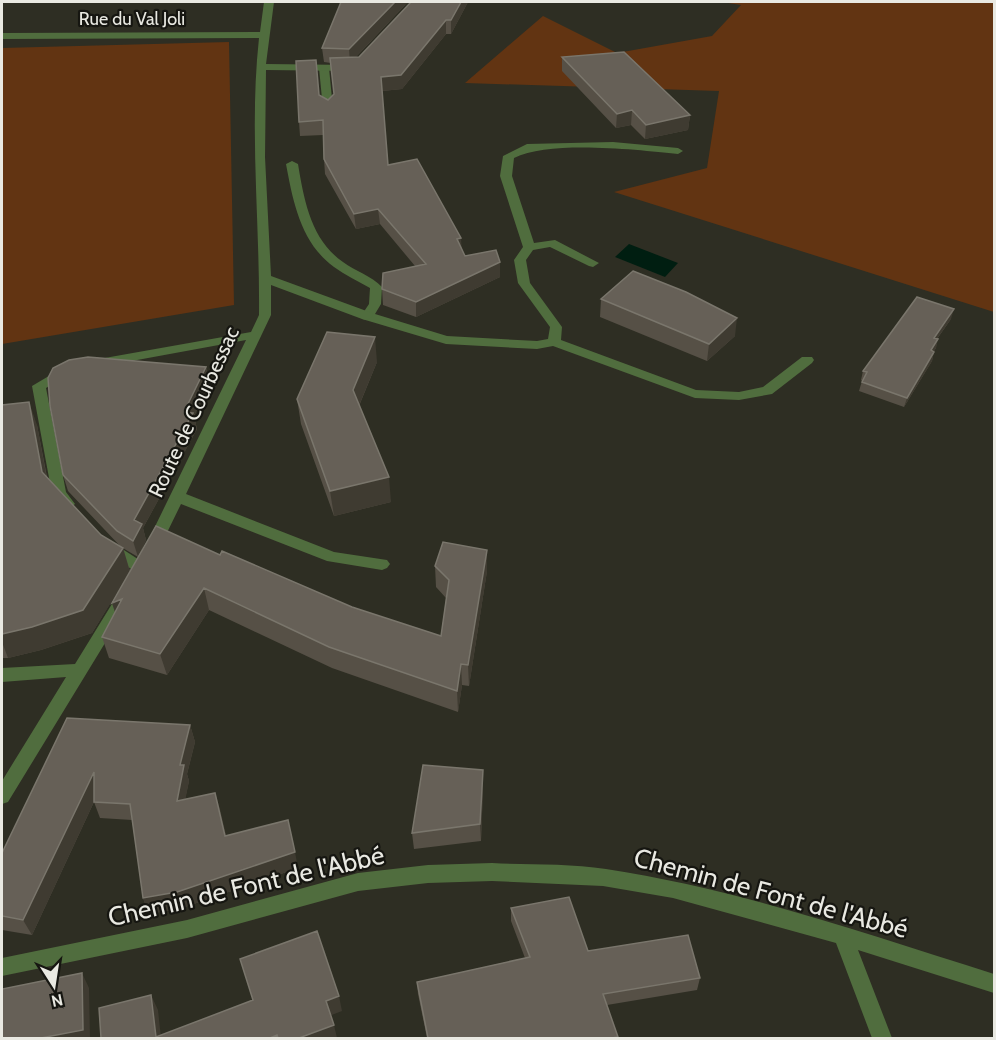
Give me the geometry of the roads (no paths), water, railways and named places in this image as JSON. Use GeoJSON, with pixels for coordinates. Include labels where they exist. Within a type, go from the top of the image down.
{"type":"FeatureCollection","features":[{"type":"Feature","properties":{"kind":"street","name":"Route de Courbessac"},"geometry":{"type":"LineString","coordinates":[[2,796],[142,569],[265,315],[266,279],[261,209],[260,67],[269,2]]}},
{"type":"Feature","properties":{"kind":"street","name":"Rue du Val Joli"},"geometry":{"type":"LineString","coordinates":[[2,36],[263,35]]}},
{"type":"Feature","properties":{"kind":"street"},"geometry":{"type":"LineString","coordinates":[[260,67],[354,68],[362,62]]}},
{"type":"Feature","properties":{"kind":"street"},"geometry":{"type":"LineString","coordinates":[[324,68],[328,109]]}},
{"type":"Feature","properties":{"kind":"street"},"geometry":{"type":"LineString","coordinates":[[529,247],[506,176],[509,156],[527,147],[613,145],[678,152]]}},
{"type":"Feature","properties":{"kind":"street"},"geometry":{"type":"LineString","coordinates":[[292,164],[300,207],[309,232],[335,262],[376,287],[375,304],[368,316]]}},
{"type":"Feature","properties":{"kind":"street"},"geometry":{"type":"LineString","coordinates":[[554,342],[556,327],[524,283],[520,261],[529,247],[550,243],[593,262]]}},
{"type":"Feature","properties":{"kind":"street"},"geometry":{"type":"LineString","coordinates":[[266,279],[368,316],[446,340],[537,345],[554,342],[695,394],[739,396],[767,391],[807,360]]}},
{"type":"Feature","properties":{"kind":"street"},"geometry":{"type":"LineString","coordinates":[[75,511],[59,494],[39,386],[68,369],[254,335]]}},
{"type":"Feature","properties":{"kind":"street"},"geometry":{"type":"LineString","coordinates":[[178,496],[332,557],[382,564]]}},
{"type":"Feature","properties":{"kind":"street"},"geometry":{"type":"LineString","coordinates":[[99,536],[116,553],[142,569]]}},
{"type":"Feature","properties":{"kind":"street"},"geometry":{"type":"LineString","coordinates":[[2,675],[79,670]]}},
{"type":"Feature","properties":{"kind":"street","name":"Chemin de Font de l'Abbé"},"geometry":{"type":"LineString","coordinates":[[2,967],[187,929],[358,882],[428,874],[492,872],[603,877],[673,889],[843,936],[994,984]]}},
{"type":"Feature","properties":{"kind":"street"},"geometry":{"type":"LineString","coordinates":[[843,936],[882,1038]]}}]}
